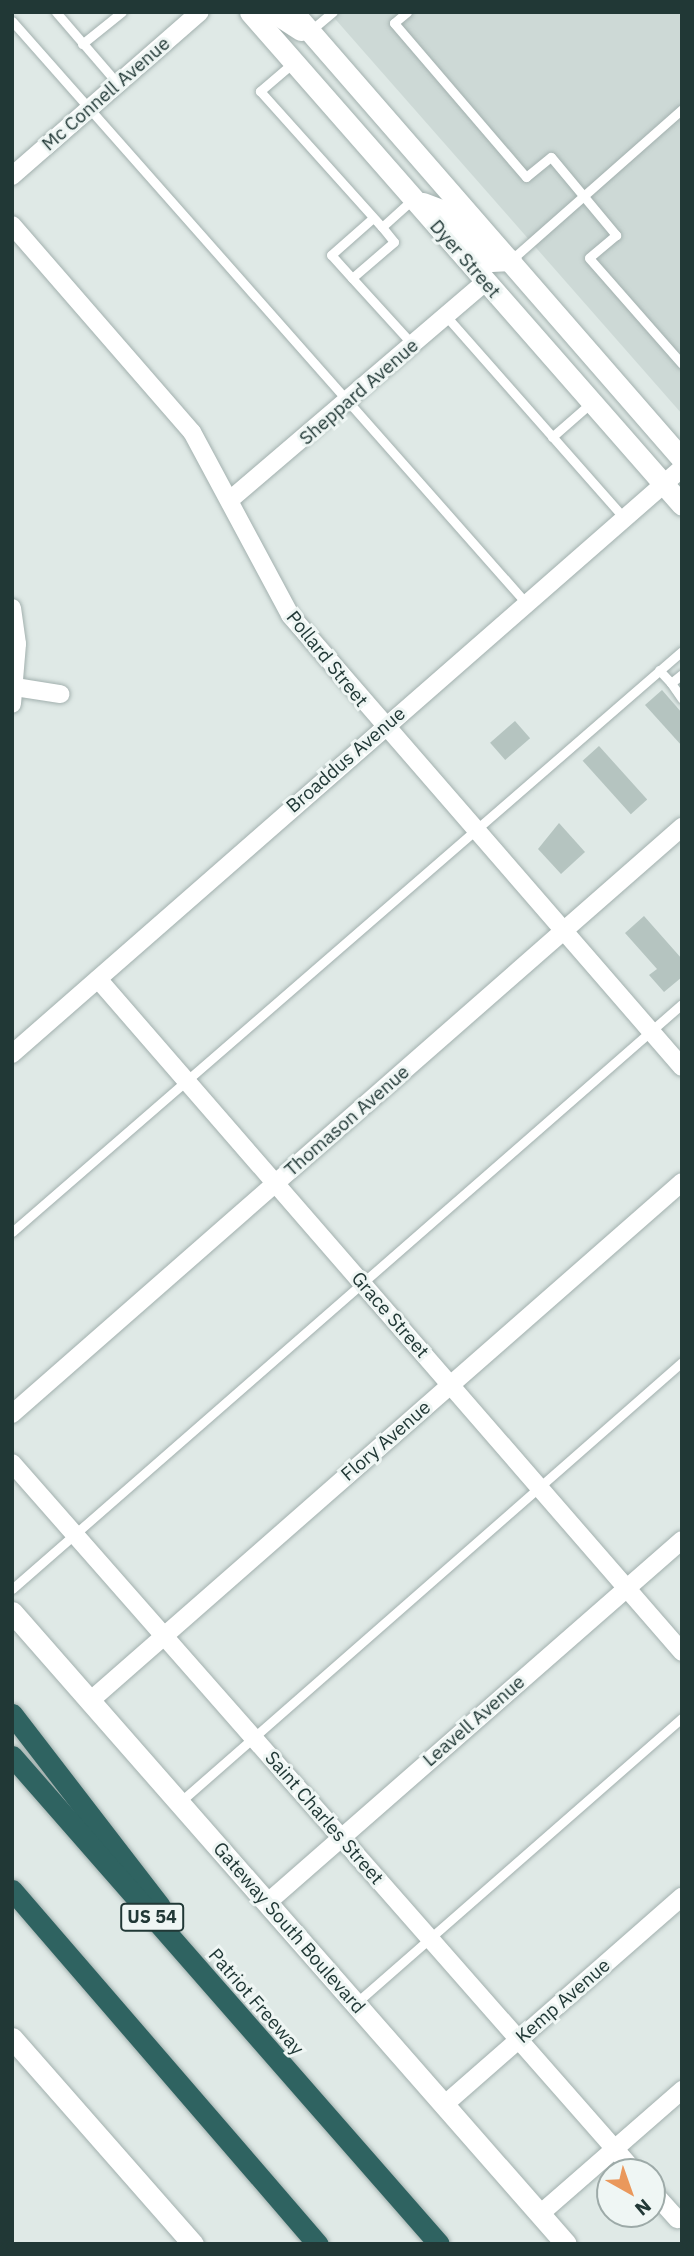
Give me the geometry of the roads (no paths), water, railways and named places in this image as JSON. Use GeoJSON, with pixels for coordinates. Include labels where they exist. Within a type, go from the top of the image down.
{"type":"FeatureCollection","features":[{"type":"Feature","properties":{"kind":"highway"},"geometry":{"type":"LineString","coordinates":[[12,1714],[291,2077]]}},
{"type":"Feature","properties":{"kind":"highway","name":"Patriot Freeway"},"geometry":{"type":"LineString","coordinates":[[12,1756],[439,2244]]}},
{"type":"Feature","properties":{"kind":"highway"},"geometry":{"type":"LineString","coordinates":[[12,1890],[318,2244]]}},
{"type":"Feature","properties":{"kind":"main road","name":"Dyer Street"},"geometry":{"type":"LineString","coordinates":[[250,12],[682,505]]}},
{"type":"Feature","properties":{"kind":"main road"},"geometry":{"type":"LineString","coordinates":[[273,12],[294,29],[310,31]]}},
{"type":"Feature","properties":{"kind":"main road","name":"Dyer Street"},"geometry":{"type":"LineString","coordinates":[[293,12],[682,458]]}},
{"type":"Feature","properties":{"kind":"main road"},"geometry":{"type":"LineString","coordinates":[[413,200],[441,210],[491,261],[511,260]]}},
{"type":"Feature","properties":{"kind":"main road","name":"Gateway South Boulevard"},"geometry":{"type":"LineString","coordinates":[[12,1612],[566,2244]]}},
{"type":"Feature","properties":{"kind":"main road"},"geometry":{"type":"LineString","coordinates":[[12,2038],[193,2244]]}},
{"type":"Feature","properties":{"kind":"street","name":"Mc Connell Avenue"},"geometry":{"type":"LineString","coordinates":[[12,176],[200,12]]}},
{"type":"Feature","properties":{"kind":"street","name":"Pollard Street"},"geometry":{"type":"LineString","coordinates":[[12,225],[192,432],[231,499],[264,576],[383,727],[682,1067]]}},
{"type":"Feature","properties":{"kind":"street","name":"Sheppard Avenue"},"geometry":{"type":"LineString","coordinates":[[231,499],[485,282]]}},
{"type":"Feature","properties":{"kind":"street","name":"Broaddus Avenue"},"geometry":{"type":"LineString","coordinates":[[12,1054],[682,468]]}},
{"type":"Feature","properties":{"kind":"street"},"geometry":{"type":"LineString","coordinates":[[12,608],[14,695],[60,694]]}},
{"type":"Feature","properties":{"kind":"street","name":"Thomason Avenue"},"geometry":{"type":"LineString","coordinates":[[12,1414],[682,827]]}},
{"type":"Feature","properties":{"kind":"street","name":"Grace Street"},"geometry":{"type":"LineString","coordinates":[[98,979],[682,1652]]}},
{"type":"Feature","properties":{"kind":"street","name":"Flory Avenue"},"geometry":{"type":"LineString","coordinates":[[90,1701],[682,1182]]}},
{"type":"Feature","properties":{"kind":"street","name":"Saint Charles Street"},"geometry":{"type":"LineString","coordinates":[[12,1463],[623,2158]]}},
{"type":"Feature","properties":{"kind":"street","name":"Leavell Avenue"},"geometry":{"type":"LineString","coordinates":[[267,1903],[682,1540]]}},
{"type":"Feature","properties":{"kind":"street","name":"Kemp Avenue"},"geometry":{"type":"LineString","coordinates":[[444,2105],[682,1897]]}},
{"type":"Feature","properties":{"kind":"street"},"geometry":{"type":"LineString","coordinates":[[540,2214],[682,2090]]}},
{"type":"Feature","properties":{"kind":"street"},"geometry":{"type":"LineString","coordinates":[[666,2207],[677,2220]]}},
{"type":"Feature","properties":{"kind":"lane"},"geometry":{"type":"LineString","coordinates":[[56,12],[118,84]]}},
{"type":"Feature","properties":{"kind":"lane"},"geometry":{"type":"LineString","coordinates":[[82,44],[122,12]]}},
{"type":"Feature","properties":{"kind":"lane"},"geometry":{"type":"LineString","coordinates":[[310,31],[333,12]]}},
{"type":"Feature","properties":{"kind":"lane"},"geometry":{"type":"LineString","coordinates":[[407,12],[394,23],[526,177],[551,157],[616,235],[589,258],[682,364]]}},
{"type":"Feature","properties":{"kind":"lane"},"geometry":{"type":"LineString","coordinates":[[12,21],[526,603]]}},
{"type":"Feature","properties":{"kind":"lane"},"geometry":{"type":"LineString","coordinates":[[294,62],[260,91],[394,242],[352,278]]}},
{"type":"Feature","properties":{"kind":"lane"},"geometry":{"type":"LineString","coordinates":[[511,260],[682,109]]}},
{"type":"Feature","properties":{"kind":"lane"},"geometry":{"type":"LineString","coordinates":[[382,228],[413,200]]}},
{"type":"Feature","properties":{"kind":"lane"},"geometry":{"type":"LineString","coordinates":[[373,218],[331,255],[413,345]]}},
{"type":"Feature","properties":{"kind":"lane"},"geometry":{"type":"LineString","coordinates":[[446,316],[624,517]]}},
{"type":"Feature","properties":{"kind":"lane"},"geometry":{"type":"LineString","coordinates":[[552,437],[592,402]]}},
{"type":"Feature","properties":{"kind":"lane"},"geometry":{"type":"LineString","coordinates":[[12,1231],[472,827],[682,651]]}},
{"type":"Feature","properties":{"kind":"lane"},"geometry":{"type":"LineString","coordinates":[[659,670],[682,699]]}},
{"type":"Feature","properties":{"kind":"lane"},"geometry":{"type":"LineString","coordinates":[[671,683],[682,674]]}},
{"type":"Feature","properties":{"kind":"lane"},"geometry":{"type":"LineString","coordinates":[[12,1588],[682,1004]]}},
{"type":"Feature","properties":{"kind":"lane"},"geometry":{"type":"LineString","coordinates":[[179,1803],[682,1362]]}},
{"type":"Feature","properties":{"kind":"lane"},"geometry":{"type":"LineString","coordinates":[[355,2004],[682,1718]]}}]}
